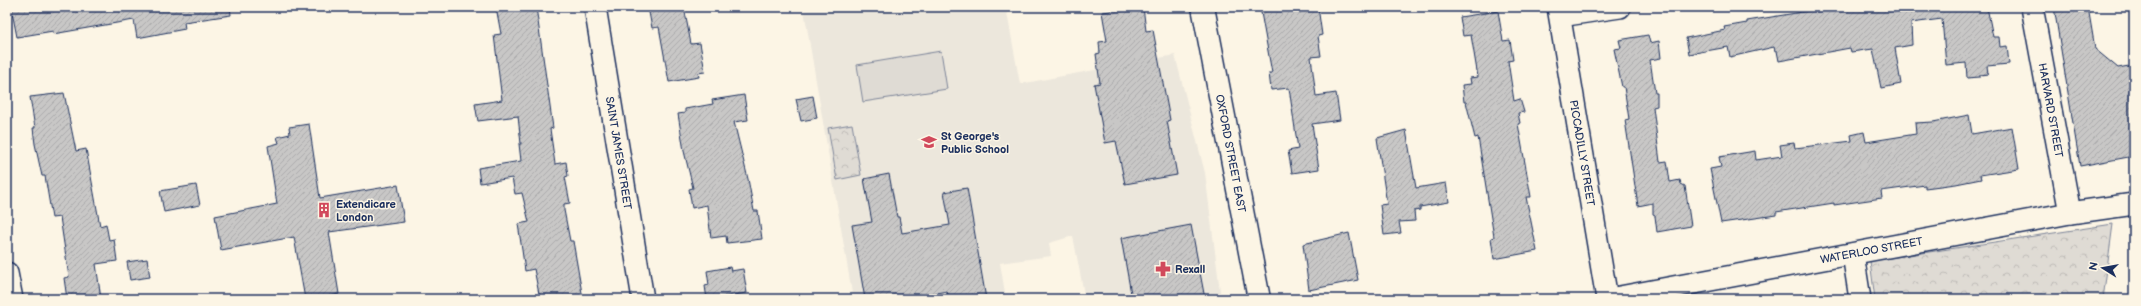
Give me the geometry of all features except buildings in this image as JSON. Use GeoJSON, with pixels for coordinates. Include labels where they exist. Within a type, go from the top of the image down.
{"type":"FeatureCollection","features":[{"type":"Feature","properties":{"kind":"main road","name":"OXFORD STREET EAST"},"geometry":{"type":"LineString","coordinates":[[1203,7],[1259,299]]}},
{"type":"Feature","properties":{"kind":"street","name":"SAINT JAMES STREET"},"geometry":{"type":"LineString","coordinates":[[595,7],[643,299]]}},
{"type":"Feature","properties":{"kind":"street"},"geometry":{"type":"LineString","coordinates":[[1559,12],[1620,7]]}},
{"type":"Feature","properties":{"kind":"street","name":"HARVARD STREET"},"geometry":{"type":"LineString","coordinates":[[2032,7],[2070,213]]}},
{"type":"Feature","properties":{"kind":"street","name":"PICCADILLY STREET"},"geometry":{"type":"LineString","coordinates":[[1559,12],[1608,299]]}},
{"type":"Feature","properties":{"kind":"street","name":"WATERLOO STREET"},"geometry":{"type":"LineString","coordinates":[[1608,299],[2070,213],[2134,204]]}},
{"type":"Feature","properties":{"kind":"street"},"geometry":{"type":"LineString","coordinates":[[1853,254],[1860,299]]}},
{"type":"Feature","properties":{"kind":"street"},"geometry":{"type":"LineString","coordinates":[[7,273],[12,299]]}},
{"type":"Feature","properties":{"kind":"shaded area","name":"St George's Public School"},"geometry":{"type":"Polygon","coordinates":[[[823,7],[1006,7],[1020,84],[1175,55],[1205,173],[1221,299],[1085,299],[1073,236],[1049,243],[1051,256],[1000,263],[1006,299],[853,299],[804,10],[823,7]]]}},
{"type":"Feature","properties":{"kind":"green space"},"geometry":{"type":"Polygon","coordinates":[[[941,51],[947,89],[863,102],[857,65],[941,51]]]}},
{"type":"Feature","properties":{"kind":"green space"},"geometry":{"type":"Polygon","coordinates":[[[852,124],[861,175],[837,180],[828,128],[852,124]]]}},
{"type":"Feature","properties":{"kind":"green space"},"geometry":{"type":"Polygon","coordinates":[[[2113,224],[2103,299],[1875,299],[1870,261],[2113,224]]]}},
{"type":"Feature","properties":{"kind":"place","name":"St George's Public School"},"geometry":{"type":"Point","coordinates":[929,142]}},
{"type":"Feature","properties":{"kind":"place","name":"Extendicare London"},"geometry":{"type":"Point","coordinates":[324,210]}},
{"type":"Feature","properties":{"kind":"place","name":"Rexall"},"geometry":{"type":"Point","coordinates":[1163,269]}}]}
